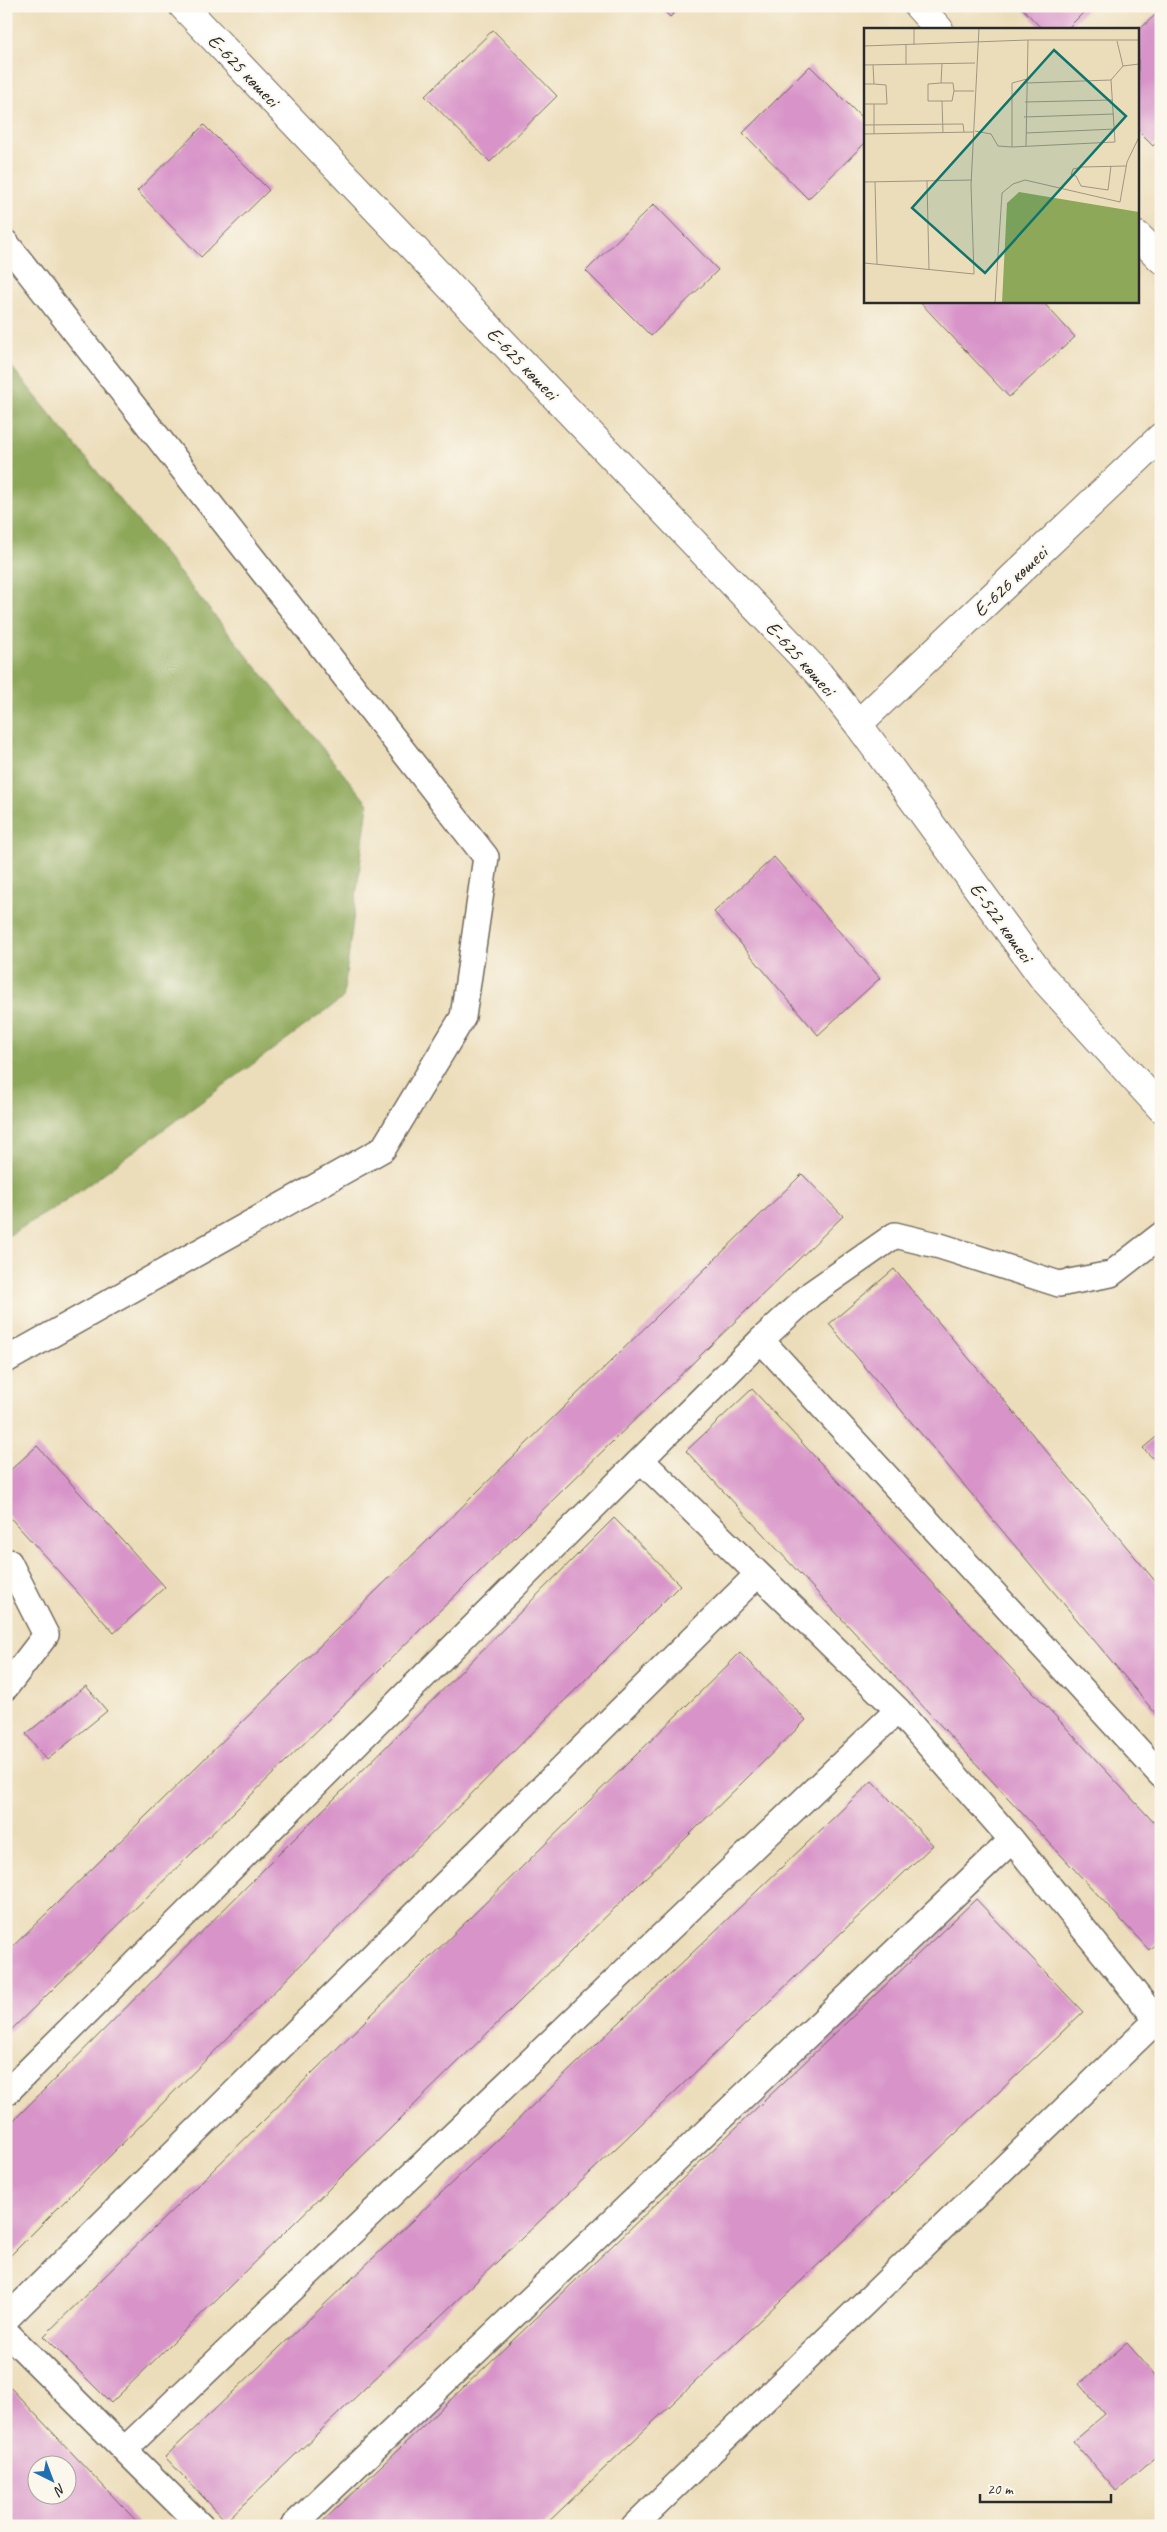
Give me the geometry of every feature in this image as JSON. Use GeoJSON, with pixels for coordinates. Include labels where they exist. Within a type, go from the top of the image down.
{"type":"FeatureCollection","features":[{"type":"Feature","properties":{"kind":"street","name":"Е-625 көшесі"},"geometry":{"type":"LineString","coordinates":[[183,6],[819,674],[858,724]]}},
{"type":"Feature","properties":{"kind":"street"},"geometry":{"type":"LineString","coordinates":[[918,6],[938,28]]}},
{"type":"Feature","properties":{"kind":"street"},"geometry":{"type":"LineString","coordinates":[[1140,238],[1161,259]]}},
{"type":"Feature","properties":{"kind":"street","name":"Е-626 көшесі"},"geometry":{"type":"LineString","coordinates":[[858,724],[1161,438]]}},
{"type":"Feature","properties":{"kind":"street","name":"Е-522 көшесі"},"geometry":{"type":"LineString","coordinates":[[858,724],[1043,978],[1161,1108]]}},
{"type":"Feature","properties":{"kind":"lane"},"geometry":{"type":"LineString","coordinates":[[6,243],[486,857],[463,1018],[383,1148],[6,1360]]}},
{"type":"Feature","properties":{"kind":"lane"},"geometry":{"type":"LineString","coordinates":[[6,2093],[642,1461],[761,1340],[812,1293],[895,1235],[940,1246],[1059,1284],[1112,1274],[1161,1235]]}},
{"type":"Feature","properties":{"kind":"lane"},"geometry":{"type":"LineString","coordinates":[[761,1340],[1161,1775]]}},
{"type":"Feature","properties":{"kind":"lane"},"geometry":{"type":"LineString","coordinates":[[634,2526],[1159,2024],[1012,1840],[898,1710],[642,1461]]}},
{"type":"Feature","properties":{"kind":"lane"},"geometry":{"type":"LineString","coordinates":[[6,1564],[9,1562],[46,1635],[6,1687]]}},
{"type":"Feature","properties":{"kind":"lane"},"geometry":{"type":"LineString","coordinates":[[6,2319],[758,1574]]}},
{"type":"Feature","properties":{"kind":"lane"},"geometry":{"type":"LineString","coordinates":[[125,2449],[898,1710]]}},
{"type":"Feature","properties":{"kind":"lane"},"geometry":{"type":"LineString","coordinates":[[293,2526],[1012,1840]]}},
{"type":"Feature","properties":{"kind":"lane"},"geometry":{"type":"LineString","coordinates":[[6,2332],[201,2526]]}},
{"type":"Feature","properties":{"kind":"green space"},"geometry":{"type":"Polygon","coordinates":[[[6,360],[368,804],[343,998],[66,1201],[6,1237],[6,360]]]}},
{"type":"Feature","properties":{"kind":"building"},"geometry":{"type":"Polygon","coordinates":[[[659,6],[681,6],[670,17],[659,6]]]}},
{"type":"Feature","properties":{"kind":"building"},"geometry":{"type":"Polygon","coordinates":[[[1020,6],[1090,6],[1068,28],[1041,28],[1020,6]]]}},
{"type":"Feature","properties":{"kind":"building"},"geometry":{"type":"Polygon","coordinates":[[[1156,14],[1161,19],[1161,138],[1153,146],[1140,133],[1140,29],[1156,14]]]}},
{"type":"Feature","properties":{"kind":"building"},"geometry":{"type":"Polygon","coordinates":[[[493,30],[557,96],[490,162],[425,96],[493,30]]]}},
{"type":"Feature","properties":{"kind":"building"},"geometry":{"type":"Polygon","coordinates":[[[810,66],[864,120],[864,144],[808,199],[743,133],[810,66]]]}},
{"type":"Feature","properties":{"kind":"building"},"geometry":{"type":"Polygon","coordinates":[[[204,125],[269,190],[201,257],[137,191],[204,125]]]}},
{"type":"Feature","properties":{"kind":"building"},"geometry":{"type":"Polygon","coordinates":[[[654,204],[718,270],[651,336],[586,271],[654,204]]]}},
{"type":"Feature","properties":{"kind":"building"},"geometry":{"type":"Polygon","coordinates":[[[920,302],[1043,302],[1075,337],[1009,397],[920,302]]]}},
{"type":"Feature","properties":{"kind":"building"},"geometry":{"type":"Polygon","coordinates":[[[774,857],[880,978],[818,1035],[714,912],[774,857]]]}},
{"type":"Feature","properties":{"kind":"building"},"geometry":{"type":"Polygon","coordinates":[[[802,1174],[843,1216],[6,2035],[6,1953],[802,1174]]]}},
{"type":"Feature","properties":{"kind":"building"},"geometry":{"type":"Polygon","coordinates":[[[894,1269],[1161,1588],[1161,1720],[829,1324],[894,1269]]]}},
{"type":"Feature","properties":{"kind":"building"},"geometry":{"type":"Polygon","coordinates":[[[752,1389],[1161,1830],[1161,1939],[1149,1950],[686,1451],[752,1389]]]}},
{"type":"Feature","properties":{"kind":"building"},"geometry":{"type":"Polygon","coordinates":[[[1161,1433],[1161,1467],[1143,1448],[1161,1433]]]}},
{"type":"Feature","properties":{"kind":"building"},"geometry":{"type":"Polygon","coordinates":[[[37,1446],[165,1587],[114,1633],[6,1513],[6,1474],[37,1446]]]}},
{"type":"Feature","properties":{"kind":"building"},"geometry":{"type":"Polygon","coordinates":[[[614,1518],[680,1585],[6,2260],[6,2128],[614,1518]]]}},
{"type":"Feature","properties":{"kind":"building"},"geometry":{"type":"Polygon","coordinates":[[[740,1653],[806,1720],[111,2403],[44,2336],[740,1653]]]}},
{"type":"Feature","properties":{"kind":"building"},"geometry":{"type":"Polygon","coordinates":[[[86,1686],[107,1711],[47,1760],[26,1734],[86,1686]]]}},
{"type":"Feature","properties":{"kind":"building"},"geometry":{"type":"Polygon","coordinates":[[[872,1781],[933,1845],[226,2521],[165,2457],[872,1781]]]}},
{"type":"Feature","properties":{"kind":"building"},"geometry":{"type":"Polygon","coordinates":[[[976,1899],[1083,2012],[544,2526],[318,2526],[976,1899]]]}},
{"type":"Feature","properties":{"kind":"building"},"geometry":{"type":"Polygon","coordinates":[[[1127,2343],[1161,2382],[1161,2452],[1116,2491],[1073,2441],[1105,2414],[1079,2384],[1127,2343]]]}},
{"type":"Feature","properties":{"kind":"building"},"geometry":{"type":"Polygon","coordinates":[[[6,2383],[73,2454],[28,2454],[28,2504],[78,2504],[78,2459],[141,2526],[6,2526],[6,2383]]]}}]}
